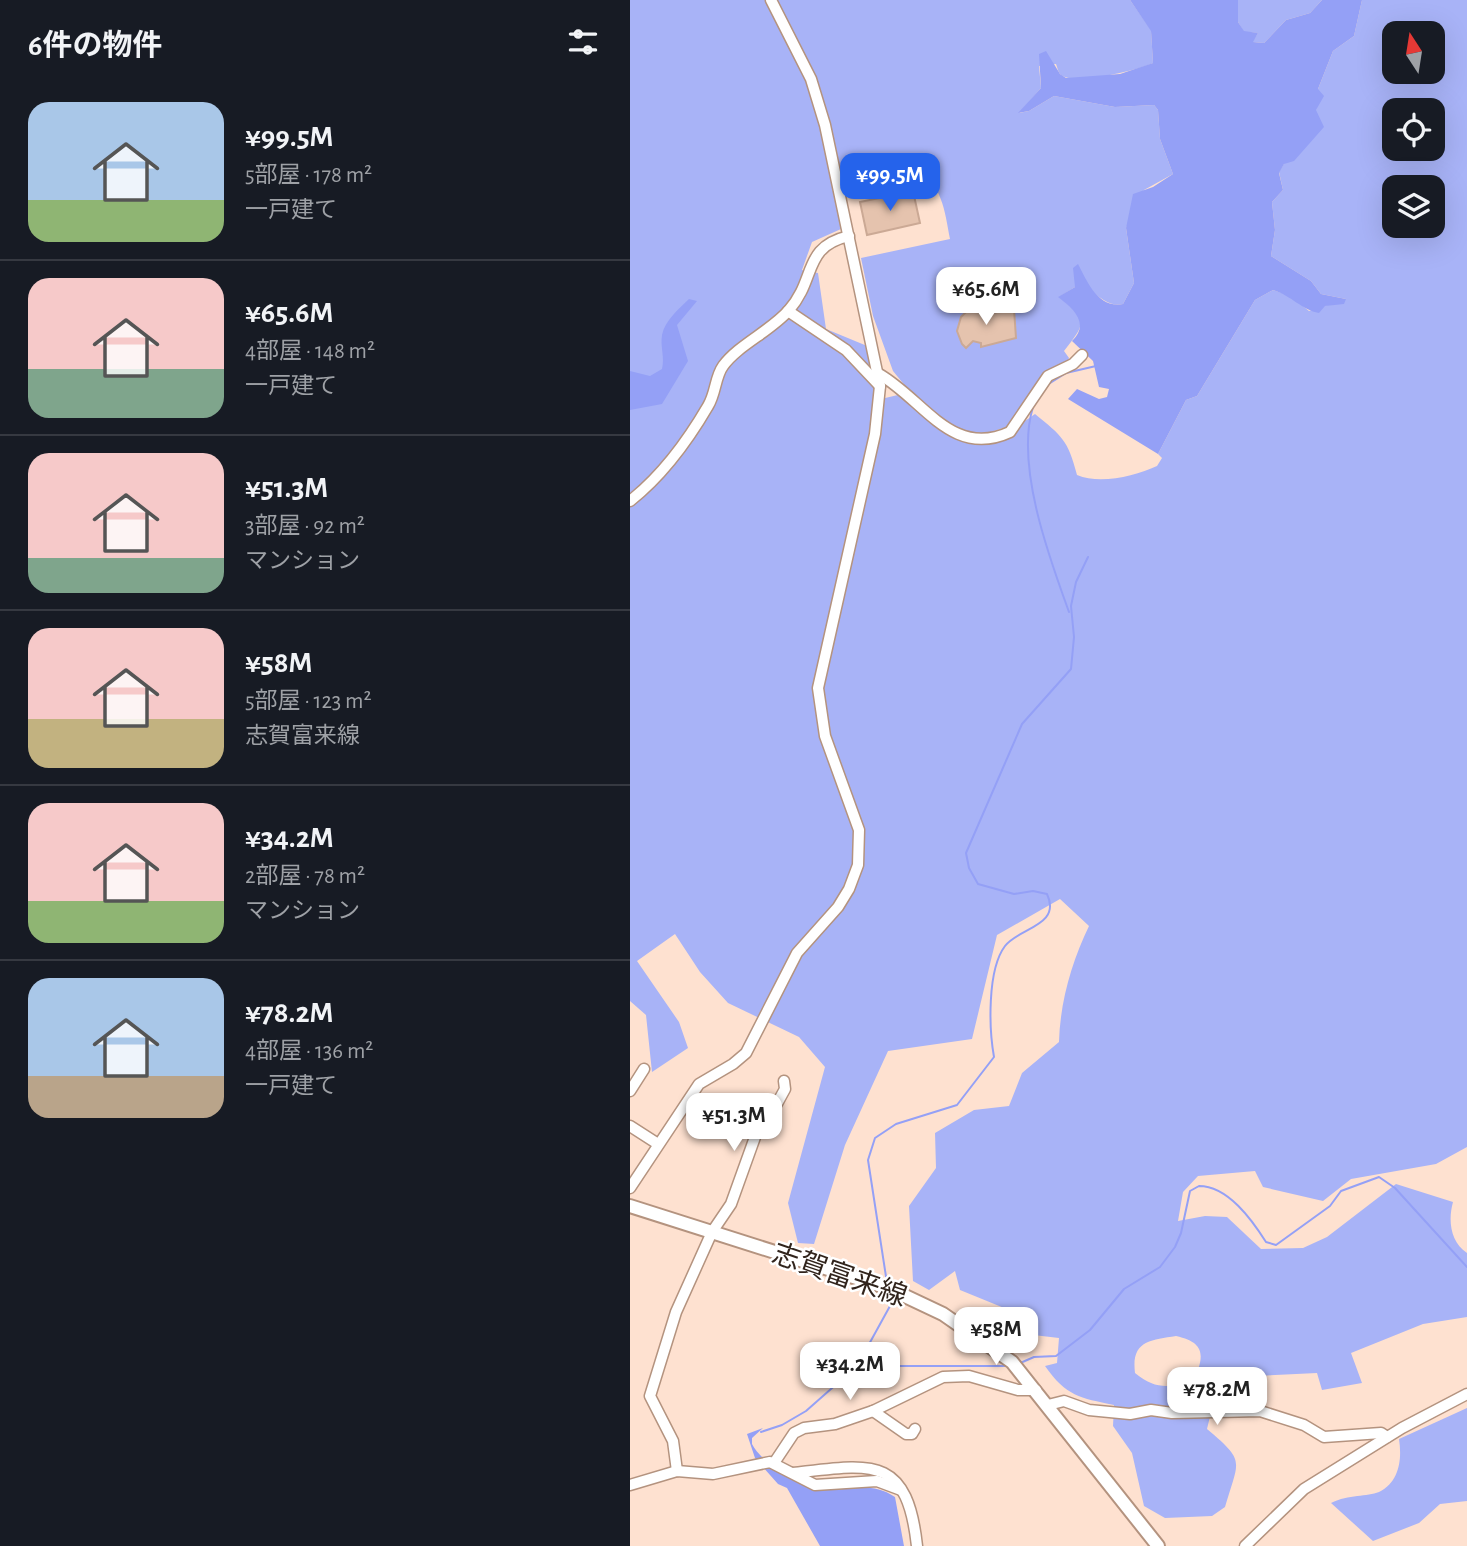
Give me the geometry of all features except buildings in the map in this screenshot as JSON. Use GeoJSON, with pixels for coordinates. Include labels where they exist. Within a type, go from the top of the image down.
{"type":"FeatureCollection","features":[{"type":"Feature","properties":{"kind":"main road","name":"志賀富来線"},"geometry":{"type":"LineString","coordinates":[[630,1206],[881,1286],[943,1314],[997,1351],[1024,1375],[1158,1546]]}},
{"type":"Feature","properties":{"kind":"street"},"geometry":{"type":"LineString","coordinates":[[630,1188],[698,1084],[733,1064],[746,1053],[797,953],[838,906],[849,889],[858,865],[859,830],[825,736],[818,688],[875,434],[879,374],[825,125],[811,79],[771,0]]}},
{"type":"Feature","properties":{"kind":"street"},"geometry":{"type":"LineString","coordinates":[[630,501],[665,470],[708,406],[725,363],[788,311],[803,291],[815,255],[822,246],[849,236]]}},
{"type":"Feature","properties":{"kind":"street"},"geometry":{"type":"LineString","coordinates":[[788,311],[846,349],[880,386]]}},
{"type":"Feature","properties":{"kind":"street"},"geometry":{"type":"LineString","coordinates":[[879,374],[894,382],[955,433],[980,440],[1010,432],[1048,376],[1073,364],[1082,355]]}},
{"type":"Feature","properties":{"kind":"street"},"geometry":{"type":"LineString","coordinates":[[630,1091],[644,1069]]}},
{"type":"Feature","properties":{"kind":"street"},"geometry":{"type":"LineString","coordinates":[[677,1471],[673,1441],[650,1396],[676,1312],[712,1232],[731,1203],[760,1126],[773,1111],[785,1089],[783,1081]]}},
{"type":"Feature","properties":{"kind":"street"},"geometry":{"type":"LineString","coordinates":[[630,1126],[659,1144]]}},
{"type":"Feature","properties":{"kind":"street"},"geometry":{"type":"LineString","coordinates":[[772,1463],[794,1433],[804,1428],[835,1423],[873,1411],[943,1377],[956,1376],[984,1380],[1018,1390],[1036,1390]]}},
{"type":"Feature","properties":{"kind":"street"},"geometry":{"type":"LineString","coordinates":[[1245,1546],[1304,1489],[1387,1437],[1467,1394]]}},
{"type":"Feature","properties":{"kind":"street"},"geometry":{"type":"LineString","coordinates":[[1048,1405],[1064,1401],[1089,1410],[1129,1414],[1151,1410],[1172,1413],[1260,1411],[1304,1425],[1319,1436],[1381,1433],[1387,1437]]}},
{"type":"Feature","properties":{"kind":"street"},"geometry":{"type":"LineString","coordinates":[[873,1411],[906,1434],[912,1434],[915,1429]]}},
{"type":"Feature","properties":{"kind":"street"},"geometry":{"type":"LineString","coordinates":[[630,1485],[677,1471],[713,1474],[772,1463],[815,1485],[877,1481],[901,1490]]}},
{"type":"Feature","properties":{"kind":"street"},"geometry":{"type":"LineString","coordinates":[[793,1473],[843,1466],[878,1470],[894,1479],[913,1510],[917,1546]]}},
{"type":"Feature","properties":{"kind":"shaded area"},"geometry":{"type":"Polygon","coordinates":[[[630,0],[1130,0],[1151,30],[1153,63],[1122,73],[1083,78],[1063,76],[1056,64],[1039,66],[1041,88],[1019,113],[1029,111],[1054,96],[1115,107],[1154,105],[1158,110],[1160,139],[1173,174],[1144,190],[1126,228],[1134,283],[1123,304],[1109,303],[1075,279],[1075,287],[1059,297],[1075,312],[1081,323],[1064,351],[1069,358],[1067,363],[1047,372],[1006,427],[982,435],[967,433],[953,427],[911,393],[893,371],[873,316],[861,258],[950,239],[940,198],[923,174],[913,170],[831,182],[841,229],[812,242],[802,270],[818,273],[826,329],[872,348],[881,399],[902,394],[961,441],[971,443],[1000,436],[1035,414],[1063,440],[1077,475],[1107,479],[1128,476],[1157,466],[1162,458],[1158,454],[1186,400],[1197,396],[1255,300],[1273,290],[1291,296],[1309,311],[1346,299],[1321,294],[1311,281],[1271,256],[1275,230],[1272,202],[1283,190],[1279,172],[1316,110],[1318,89],[1333,51],[1354,36],[1362,0],[1467,0],[1467,1147],[1436,1164],[1351,1179],[1323,1201],[1263,1187],[1255,1171],[1198,1176],[1183,1192],[1178,1221],[1205,1216],[1227,1217],[1261,1249],[1303,1248],[1327,1237],[1396,1184],[1453,1202],[1452,1230],[1457,1243],[1467,1253],[1467,1317],[1423,1324],[1351,1353],[1362,1383],[1322,1390],[1317,1373],[1254,1376],[1213,1404],[1207,1429],[1228,1448],[1236,1462],[1225,1507],[1212,1516],[1165,1518],[1144,1506],[1132,1453],[1113,1426],[1114,1405],[1067,1390],[1045,1366],[1057,1363],[1059,1338],[1025,1334],[1009,1310],[960,1290],[955,1271],[929,1290],[913,1281],[909,1206],[936,1168],[935,1133],[974,1110],[1009,1106],[1022,1073],[1059,1042],[1068,982],[1089,926],[1060,899],[997,935],[972,1039],[888,1051],[845,1145],[814,1244],[798,1243],[788,1203],[825,1067],[799,1037],[728,1003],[700,972],[675,934],[637,961],[679,1022],[688,1048],[652,1072],[646,1015],[630,1001],[630,0]],[[1176,1336],[1151,1341],[1139,1348],[1135,1373],[1162,1386],[1193,1382],[1201,1358],[1200,1352],[1193,1343],[1176,1336]]]}},
{"type":"Feature","properties":{"kind":"shaded area"},"geometry":{"type":"Polygon","coordinates":[[[1130,0],[1238,0],[1238,22],[1244,31],[1258,33],[1253,42],[1264,43],[1286,20],[1310,13],[1322,0],[1362,0],[1354,36],[1333,51],[1318,89],[1324,96],[1316,110],[1324,127],[1294,161],[1284,164],[1279,173],[1283,190],[1272,202],[1275,230],[1271,256],[1311,281],[1321,294],[1346,299],[1344,304],[1325,306],[1319,313],[1273,290],[1255,300],[1197,396],[1186,400],[1158,454],[1068,399],[1077,389],[1099,399],[1107,397],[1109,389],[1099,387],[1093,361],[1072,341],[1080,329],[1080,323],[1074,312],[1058,297],[1075,287],[1073,268],[1078,264],[1100,298],[1114,304],[1123,304],[1134,283],[1126,228],[1133,194],[1153,187],[1173,174],[1160,139],[1158,110],[1154,105],[1115,107],[1054,96],[1029,111],[1018,113],[1041,88],[1039,54],[1046,51],[1060,74],[1066,78],[1120,74],[1153,63],[1151,31],[1130,0]]]}},
{"type":"Feature","properties":{"kind":"shaded area"},"geometry":{"type":"Polygon","coordinates":[[[1238,0],[1322,0],[1310,13],[1286,20],[1264,43],[1252,42],[1258,33],[1244,32],[1238,22],[1238,0]]]}},
{"type":"Feature","properties":{"kind":"shaded area"},"geometry":{"type":"Polygon","coordinates":[[[689,299],[697,301],[677,325],[688,361],[662,404],[630,410],[630,371],[650,376],[662,369],[662,339],[666,324],[689,299]]]}},
{"type":"Feature","properties":{"kind":"shaded area"},"geometry":{"type":"Polygon","coordinates":[[[1467,1408],[1467,1501],[1440,1504],[1419,1523],[1373,1541],[1331,1503],[1344,1498],[1374,1494],[1386,1488],[1398,1469],[1399,1439],[1467,1408]]]}},
{"type":"Feature","properties":{"kind":"shaded area"},"geometry":{"type":"Polygon","coordinates":[[[763,1428],[752,1438],[752,1444],[764,1459],[795,1481],[825,1490],[878,1489],[895,1497],[904,1546],[820,1546],[787,1488],[778,1484],[755,1458],[747,1434],[763,1428]]]}},
{"type":"Feature","properties":{"kind":"waterway"},"geometry":{"type":"LineString","coordinates":[[1047,385],[1066,373],[1096,366]]}},
{"type":"Feature","properties":{"kind":"waterway"},"geometry":{"type":"LineString","coordinates":[[1033,407],[1028,456],[1031,483],[1044,538],[1069,612]]}},
{"type":"Feature","properties":{"kind":"waterway"},"geometry":{"type":"LineString","coordinates":[[887,1283],[868,1160],[875,1138],[896,1124],[957,1105],[994,1057],[991,1000],[999,957],[1011,940],[1044,920],[1049,913],[1047,894],[1033,891],[1014,894],[978,884],[969,868],[966,853],[1022,724],[1071,669],[1074,637],[1071,606],[1076,582],[1088,557]]}},
{"type":"Feature","properties":{"kind":"waterway"},"geometry":{"type":"LineString","coordinates":[[1018,1364],[1034,1357],[1056,1356],[1090,1330],[1124,1289],[1160,1267],[1175,1247],[1181,1233],[1190,1191],[1199,1186],[1210,1188],[1229,1198],[1254,1224],[1266,1242],[1276,1245],[1330,1206],[1341,1191],[1379,1177],[1395,1188],[1467,1267]]}},
{"type":"Feature","properties":{"kind":"waterway"},"geometry":{"type":"LineString","coordinates":[[761,1432],[782,1425],[806,1411],[857,1366],[890,1306],[889,1295]]}},
{"type":"Feature","properties":{"kind":"waterway"},"geometry":{"type":"LineString","coordinates":[[858,1366],[1009,1366]]}}]}
